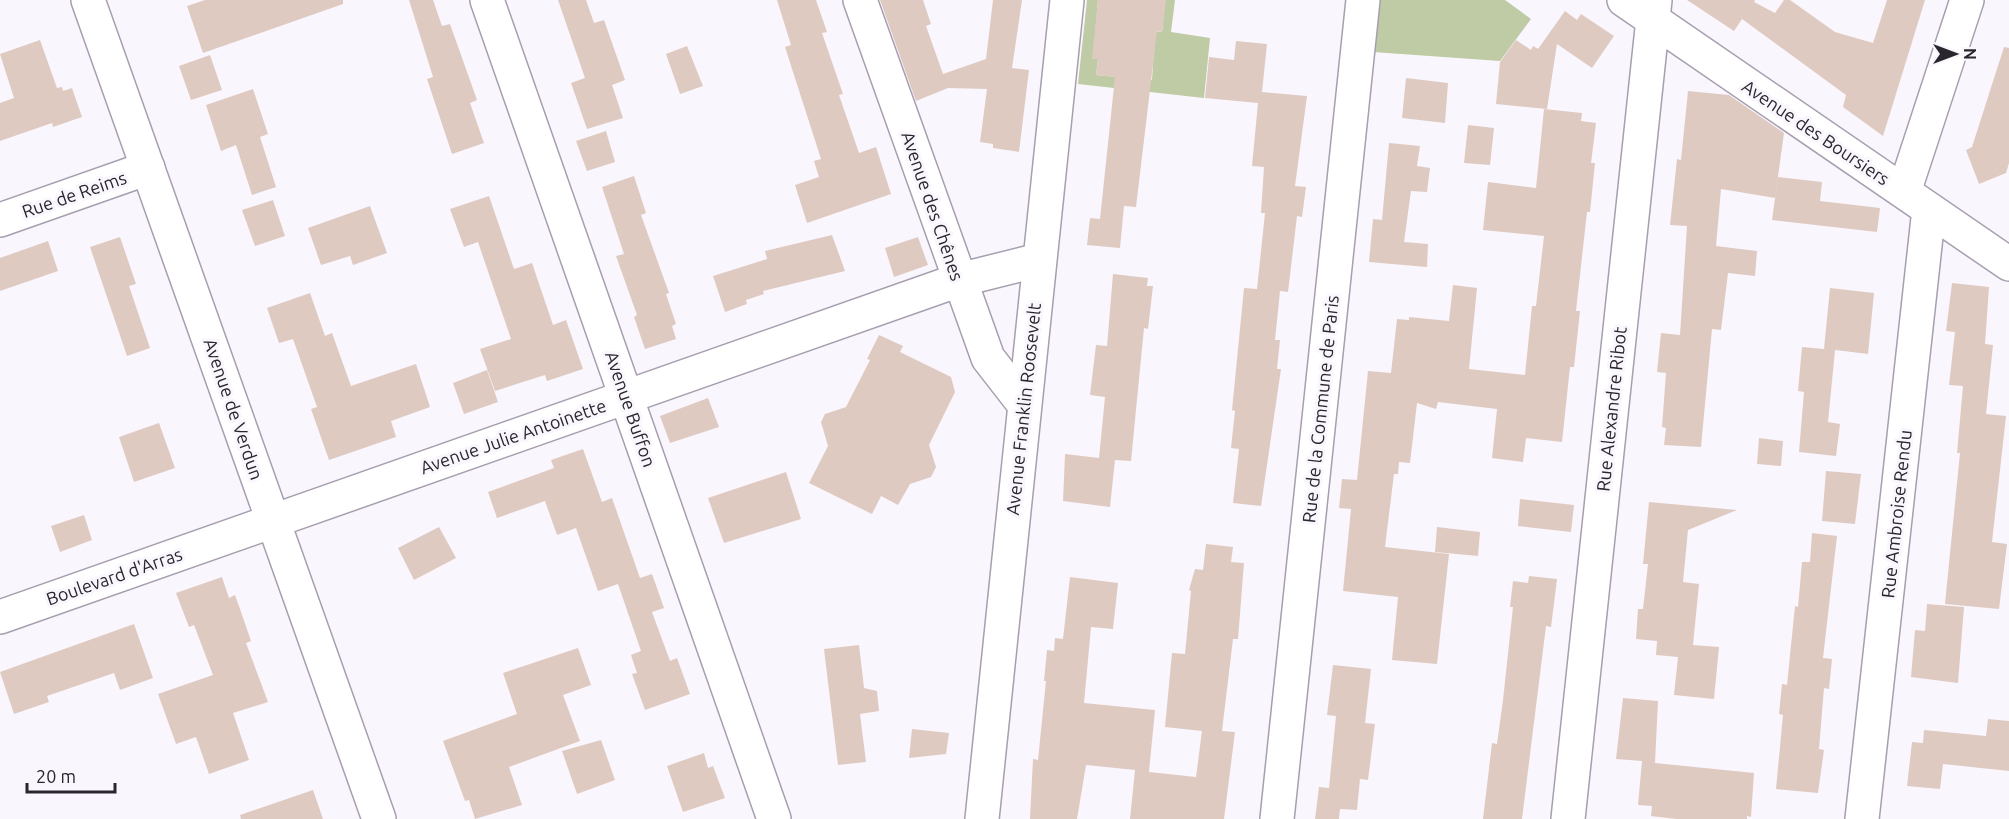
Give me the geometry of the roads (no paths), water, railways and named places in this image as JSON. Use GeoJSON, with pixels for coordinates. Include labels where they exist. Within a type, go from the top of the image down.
{"type":"FeatureCollection","features":[{"type":"Feature","properties":{"kind":"street","name":"Avenue de Verdun"},"geometry":{"type":"LineString","coordinates":[[88,0],[379,819]]}},
{"type":"Feature","properties":{"kind":"street","name":"Avenue Buffon"},"geometry":{"type":"LineString","coordinates":[[487,0],[774,819]]}},
{"type":"Feature","properties":{"kind":"street","name":"Avenue des Chênes"},"geometry":{"type":"LineString","coordinates":[[860,0],[958,280],[988,358],[1023,403]]}},
{"type":"Feature","properties":{"kind":"street","name":"Avenue Franklin Roosevelt"},"geometry":{"type":"LineString","coordinates":[[982,819],[1023,403],[1067,0]]}},
{"type":"Feature","properties":{"kind":"street","name":"Rue de la Commune de Paris"},"geometry":{"type":"LineString","coordinates":[[1277,819],[1363,0]]}},
{"type":"Feature","properties":{"kind":"street","name":"Avenue des Boursiers"},"geometry":{"type":"LineString","coordinates":[[1624,0],[1653,9],[1917,201],[2009,264]]}},
{"type":"Feature","properties":{"kind":"street","name":"Rue Ambroise Rendu"},"geometry":{"type":"LineString","coordinates":[[1862,819],[1917,201],[1967,0]]}},
{"type":"Feature","properties":{"kind":"street","name":"Rue Alexandre Ribot"},"geometry":{"type":"LineString","coordinates":[[1568,819],[1653,9]]}},
{"type":"Feature","properties":{"kind":"street","name":"Rue de Reims"},"geometry":{"type":"LineString","coordinates":[[0,220],[148,168]]}},
{"type":"Feature","properties":{"kind":"street","name":"Avenue Julie Antoinette"},"geometry":{"type":"LineString","coordinates":[[227,536],[274,522],[958,280],[1039,260]]}},
{"type":"Feature","properties":{"kind":"street","name":"Boulevard d'Arras"},"geometry":{"type":"LineString","coordinates":[[0,616],[227,536]]}}]}
